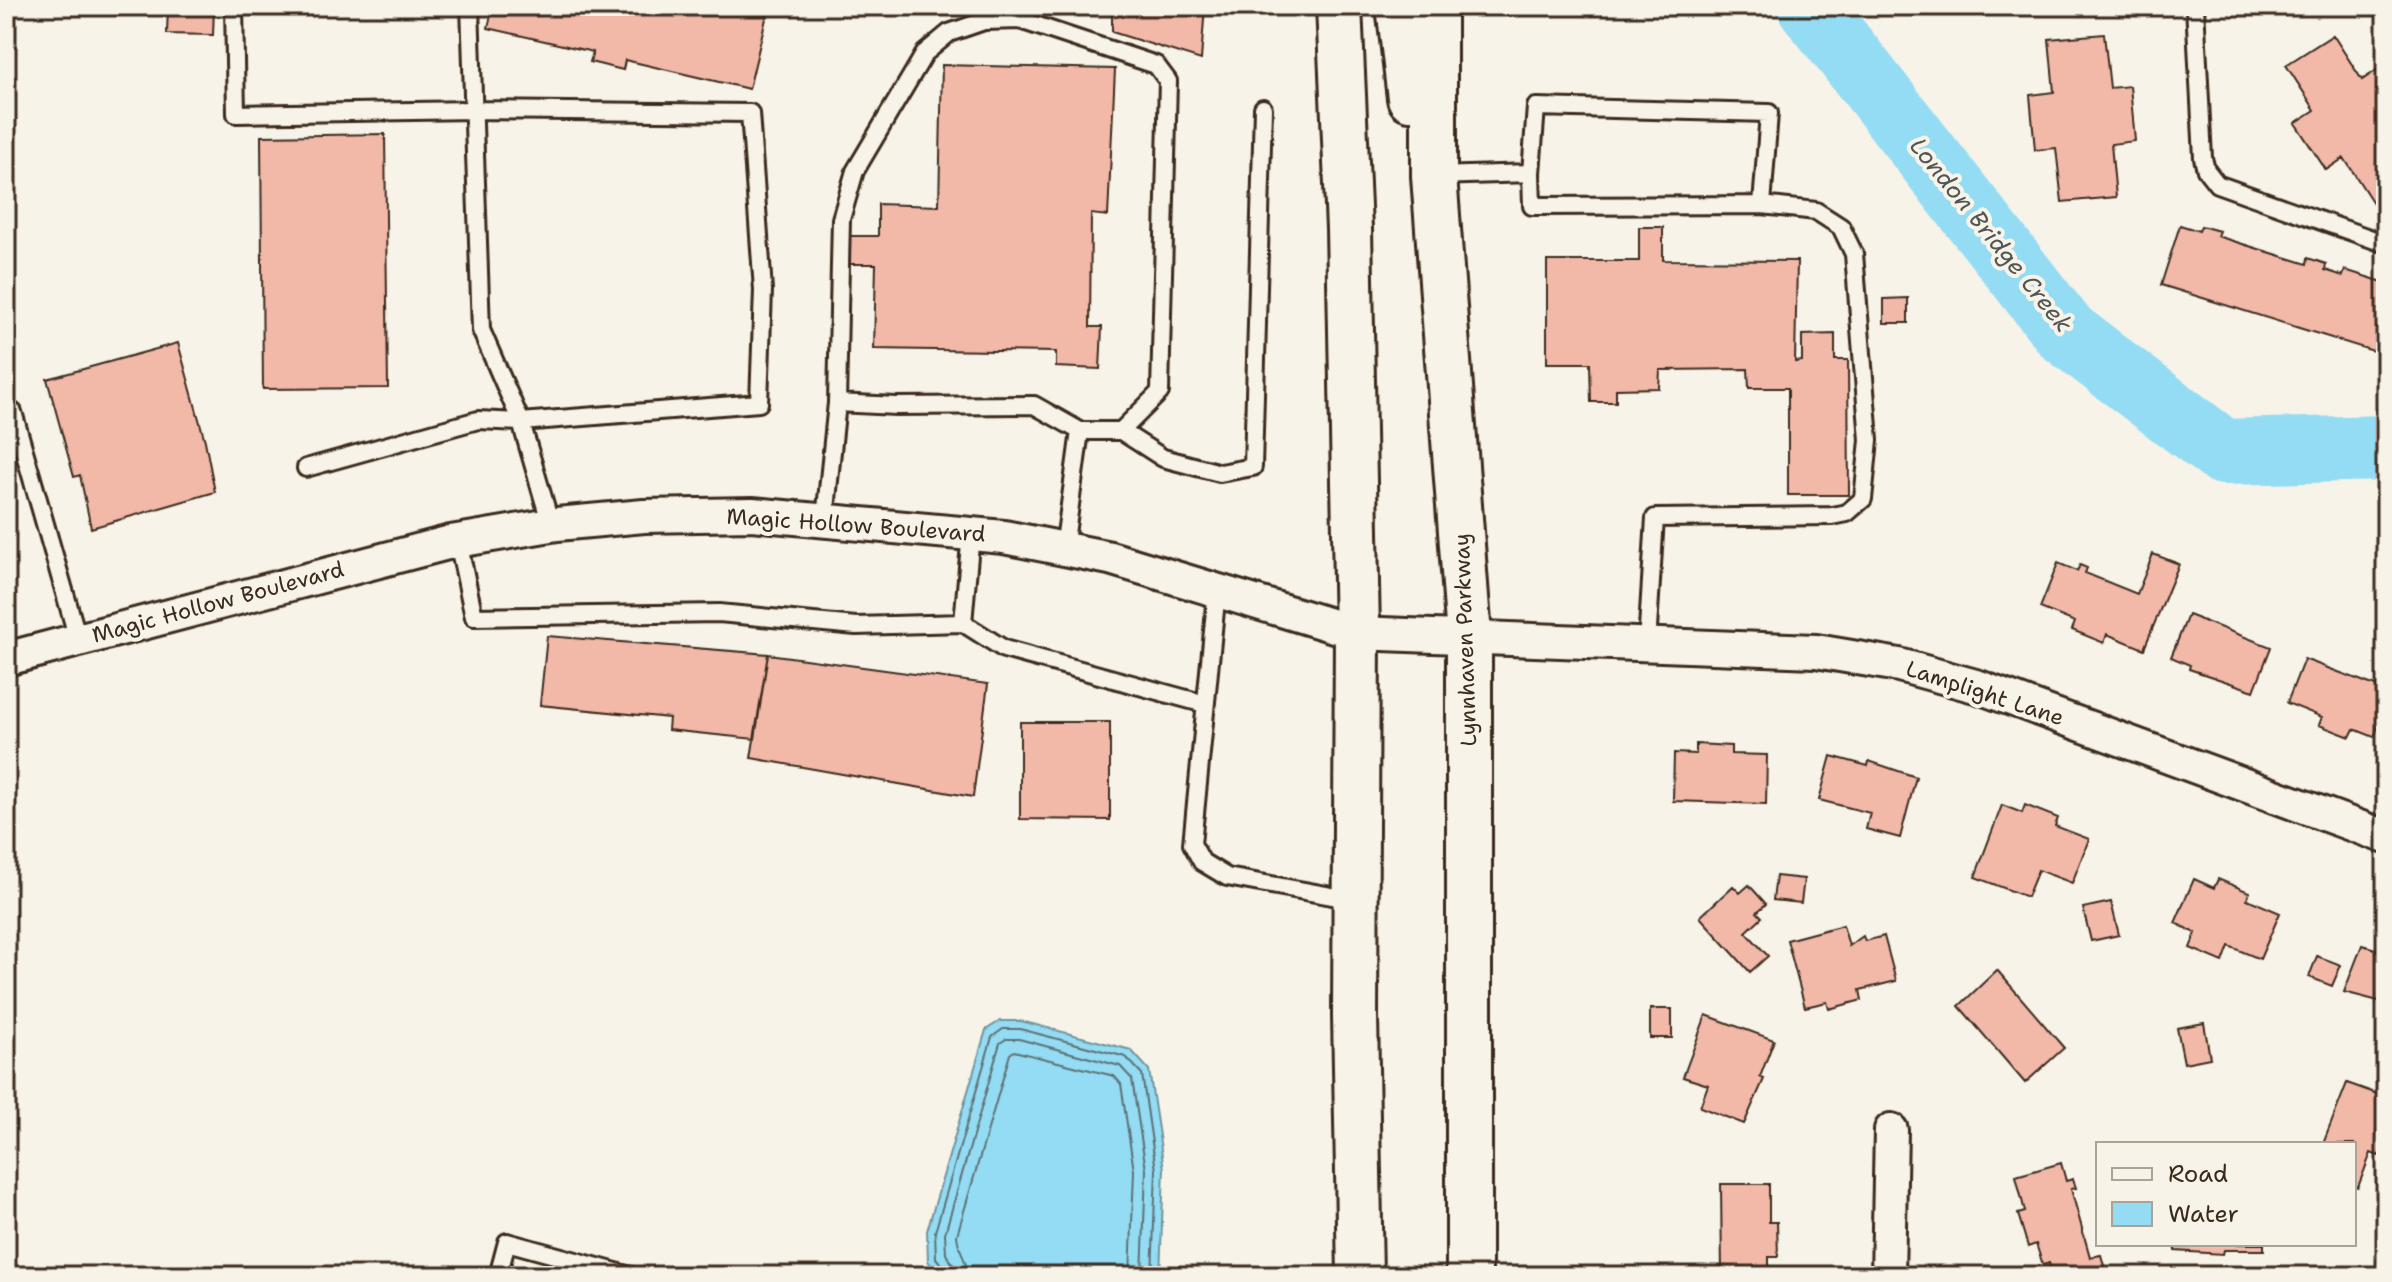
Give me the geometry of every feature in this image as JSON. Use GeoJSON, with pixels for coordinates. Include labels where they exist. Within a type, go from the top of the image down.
{"type":"FeatureCollection","features":[{"type":"Feature","properties":{"kind":"main road"},"geometry":{"type":"LineString","coordinates":[[1339,6],[1349,229],[1357,633],[1360,1276]]}},
{"type":"Feature","properties":{"kind":"main road"},"geometry":{"type":"LineString","coordinates":[[1399,6],[1409,95],[1421,151],[1434,176]]}},
{"type":"Feature","properties":{"kind":"main road","name":"Lynnhaven Parkway"},"geometry":{"type":"LineString","coordinates":[[1434,6],[1434,176],[1469,637],[1469,1276]]}},
{"type":"Feature","properties":{"kind":"street","name":"Magic Hollow Boulevard"},"geometry":{"type":"LineString","coordinates":[[6,659],[458,541],[551,525],[644,516],[752,514],[1004,537],[1110,558],[1357,633],[1469,637]]}},
{"type":"Feature","properties":{"kind":"street","name":"Lamplight Lane"},"geometry":{"type":"LineString","coordinates":[[1469,637],[1816,651],[1899,665],[1979,687],[2386,837]]}},
{"type":"Feature","properties":{"kind":"street"},"geometry":{"type":"LineString","coordinates":[[1888,1276],[1891,1130]]}},
{"type":"Feature","properties":{"kind":"lane"},"geometry":{"type":"LineString","coordinates":[[234,6],[236,114],[474,110],[750,113],[763,290],[759,403],[521,422],[478,420],[306,468]]}},
{"type":"Feature","properties":{"kind":"lane"},"geometry":{"type":"LineString","coordinates":[[470,6],[481,330],[521,422],[551,525]]}},
{"type":"Feature","properties":{"kind":"lane"},"geometry":{"type":"LineString","coordinates":[[2195,6],[2203,158],[2206,170],[2217,184],[2386,244]]}},
{"type":"Feature","properties":{"kind":"lane"},"geometry":{"type":"LineString","coordinates":[[825,519],[837,403],[841,219],[855,171],[925,53],[949,33],[984,21],[1020,20],[1156,65],[1168,81],[1160,392],[1121,431]]}},
{"type":"Feature","properties":{"kind":"lane"},"geometry":{"type":"LineString","coordinates":[[1647,644],[1655,518],[1832,516],[1847,513],[1863,499],[1869,440],[1854,254],[1841,227],[1816,211],[1762,205],[1532,206],[1536,107],[1769,113],[1762,205]]}},
{"type":"Feature","properties":{"kind":"lane"},"geometry":{"type":"LineString","coordinates":[[837,403],[896,406],[1034,405],[1080,431],[1121,431],[1163,458],[1220,473],[1253,467],[1263,108]]}},
{"type":"Feature","properties":{"kind":"lane"},"geometry":{"type":"LineString","coordinates":[[1434,176],[1531,173]]}},
{"type":"Feature","properties":{"kind":"lane"},"geometry":{"type":"LineString","coordinates":[[13,412],[78,639]]}},
{"type":"Feature","properties":{"kind":"lane"},"geometry":{"type":"LineString","coordinates":[[1064,549],[1080,431]]}},
{"type":"Feature","properties":{"kind":"lane"},"geometry":{"type":"LineString","coordinates":[[963,623],[971,533]]}},
{"type":"Feature","properties":{"kind":"lane"},"geometry":{"type":"LineString","coordinates":[[458,541],[474,617],[719,613],[856,626],[963,623],[1004,649],[1205,704]]}},
{"type":"Feature","properties":{"kind":"lane"},"geometry":{"type":"LineString","coordinates":[[1217,590],[1192,844],[1202,862],[1227,877],[1356,900]]}},
{"type":"Feature","properties":{"kind":"lane"},"geometry":{"type":"LineString","coordinates":[[498,1276],[507,1242],[631,1276]]}},
{"type":"Feature","properties":{"kind":"water"},"geometry":{"type":"Polygon","coordinates":[[[1000,1021],[1021,1021],[1131,1050],[1149,1070],[1164,1169],[1160,1276],[940,1276],[928,1261],[927,1231],[986,1030],[1000,1021]]]}},
{"type":"Feature","properties":{"kind":"building"},"geometry":{"type":"Polygon","coordinates":[[[168,6],[214,7],[213,35],[167,34],[168,6]]]}},
{"type":"Feature","properties":{"kind":"building"},"geometry":{"type":"Polygon","coordinates":[[[493,6],[769,6],[749,89],[625,60],[623,70],[590,62],[593,52],[488,28],[493,6]]]}},
{"type":"Feature","properties":{"kind":"building"},"geometry":{"type":"Polygon","coordinates":[[[1112,6],[1205,6],[1201,60],[1112,32],[1112,6]]]}},
{"type":"Feature","properties":{"kind":"building"},"geometry":{"type":"Polygon","coordinates":[[[2104,34],[2110,88],[2130,86],[2135,141],[2111,144],[2116,197],[2062,202],[2056,148],[2035,150],[2030,95],[2054,92],[2049,39],[2104,34]]]}},
{"type":"Feature","properties":{"kind":"building"},"geometry":{"type":"Polygon","coordinates":[[[2333,35],[2362,80],[2380,68],[2386,77],[2386,195],[2373,203],[2344,158],[2326,170],[2295,123],[2315,110],[2286,65],[2333,35]]]}},
{"type":"Feature","properties":{"kind":"building"},"geometry":{"type":"Polygon","coordinates":[[[942,65],[1115,69],[1108,216],[1091,214],[1090,327],[1102,327],[1100,369],[1056,367],[1056,352],[874,349],[876,264],[847,264],[845,236],[878,236],[878,204],[939,206],[942,65]]]}},
{"type":"Feature","properties":{"kind":"building"},"geometry":{"type":"Polygon","coordinates":[[[385,134],[388,388],[263,389],[261,136],[385,134]]]}},
{"type":"Feature","properties":{"kind":"building"},"geometry":{"type":"Polygon","coordinates":[[[2180,225],[2199,231],[2201,226],[2219,231],[2217,236],[2307,264],[2308,258],[2326,264],[2325,270],[2343,276],[2345,270],[2386,283],[2386,355],[2161,285],[2180,225]]]}},
{"type":"Feature","properties":{"kind":"building"},"geometry":{"type":"Polygon","coordinates":[[[1639,227],[1663,227],[1663,260],[1797,261],[1795,362],[1802,361],[1802,335],[1835,334],[1835,360],[1848,360],[1849,495],[1788,495],[1788,388],[1749,388],[1748,369],[1660,370],[1659,388],[1616,389],[1616,402],[1591,402],[1590,363],[1547,363],[1547,261],[1639,261],[1639,227]]]}},
{"type":"Feature","properties":{"kind":"building"},"geometry":{"type":"Polygon","coordinates":[[[1908,298],[1908,323],[1884,323],[1884,299],[1908,298]]]}},
{"type":"Feature","properties":{"kind":"building"},"geometry":{"type":"Polygon","coordinates":[[[178,343],[205,441],[215,492],[91,528],[80,475],[74,477],[47,379],[178,343]]]}},
{"type":"Feature","properties":{"kind":"building"},"geometry":{"type":"Polygon","coordinates":[[[2153,554],[2179,564],[2144,649],[2107,634],[2104,643],[2072,630],[2075,622],[2040,608],[2058,563],[2077,571],[2080,565],[2087,568],[2085,573],[2137,594],[2153,554]]]}},
{"type":"Feature","properties":{"kind":"building"},"geometry":{"type":"Polygon","coordinates":[[[2188,615],[2271,647],[2254,691],[2189,669],[2190,665],[2171,657],[2188,615]]]}},
{"type":"Feature","properties":{"kind":"building"},"geometry":{"type":"Polygon","coordinates":[[[547,636],[768,654],[755,739],[668,730],[669,718],[540,705],[547,636]]]}},
{"type":"Feature","properties":{"kind":"building"},"geometry":{"type":"Polygon","coordinates":[[[768,654],[988,684],[973,797],[751,758],[768,654]]]}},
{"type":"Feature","properties":{"kind":"building"},"geometry":{"type":"Polygon","coordinates":[[[2304,659],[2386,690],[2386,706],[2374,737],[2354,729],[2350,737],[2319,725],[2322,717],[2287,703],[2304,659]]]}},
{"type":"Feature","properties":{"kind":"building"},"geometry":{"type":"Polygon","coordinates":[[[1020,722],[1110,722],[1110,820],[1020,819],[1020,722]]]}},
{"type":"Feature","properties":{"kind":"building"},"geometry":{"type":"Polygon","coordinates":[[[1696,744],[1731,746],[1731,754],[1767,755],[1766,804],[1673,801],[1674,753],[1696,754],[1696,744]]]}},
{"type":"Feature","properties":{"kind":"building"},"geometry":{"type":"Polygon","coordinates":[[[1831,756],[1868,766],[1869,761],[1916,777],[1900,838],[1866,829],[1870,813],[1819,800],[1831,756]]]}},
{"type":"Feature","properties":{"kind":"building"},"geometry":{"type":"Polygon","coordinates":[[[2002,805],[2022,813],[2025,805],[2058,818],[2055,826],[2089,839],[2072,883],[2038,870],[2027,897],[1975,877],[2002,805]]]}},
{"type":"Feature","properties":{"kind":"building"},"geometry":{"type":"Polygon","coordinates":[[[1776,876],[1804,879],[1801,903],[1773,900],[1776,876]]]}},
{"type":"Feature","properties":{"kind":"building"},"geometry":{"type":"Polygon","coordinates":[[[2194,879],[2214,888],[2218,879],[2249,892],[2247,899],[2280,913],[2260,959],[2229,946],[2223,962],[2190,948],[2196,933],[2175,923],[2194,879]]]}},
{"type":"Feature","properties":{"kind":"building"},"geometry":{"type":"Polygon","coordinates":[[[1749,885],[1766,904],[1757,912],[1762,917],[1746,932],[1768,956],[1750,972],[1700,917],[1733,886],[1740,893],[1749,885]]]}},
{"type":"Feature","properties":{"kind":"building"},"geometry":{"type":"Polygon","coordinates":[[[2111,902],[2119,935],[2091,941],[2083,908],[2111,902]]]}},
{"type":"Feature","properties":{"kind":"building"},"geometry":{"type":"Polygon","coordinates":[[[1843,925],[1849,946],[1863,936],[1865,941],[1884,936],[1896,981],[1860,990],[1862,1000],[1829,1009],[1827,1002],[1805,1007],[1787,940],[1843,925]]]}},
{"type":"Feature","properties":{"kind":"building"},"geometry":{"type":"Polygon","coordinates":[[[2362,945],[2386,952],[2386,1003],[2344,992],[2362,945]]]}},
{"type":"Feature","properties":{"kind":"building"},"geometry":{"type":"Polygon","coordinates":[[[2317,956],[2341,965],[2332,986],[2309,977],[2317,956]]]}},
{"type":"Feature","properties":{"kind":"building"},"geometry":{"type":"Polygon","coordinates":[[[1997,970],[2064,1048],[2025,1083],[1959,1006],[1997,970]]]}},
{"type":"Feature","properties":{"kind":"building"},"geometry":{"type":"Polygon","coordinates":[[[1650,1009],[1672,1009],[1672,1038],[1650,1038],[1650,1009]]]}},
{"type":"Feature","properties":{"kind":"building"},"geometry":{"type":"Polygon","coordinates":[[[1706,1015],[1774,1040],[1760,1077],[1764,1079],[1744,1124],[1700,1107],[1708,1085],[1683,1077],[1706,1015]]]}},
{"type":"Feature","properties":{"kind":"building"},"geometry":{"type":"Polygon","coordinates":[[[2204,1023],[2210,1058],[2184,1063],[2177,1028],[2204,1023]]]}},
{"type":"Feature","properties":{"kind":"building"},"geometry":{"type":"Polygon","coordinates":[[[2347,1083],[2386,1097],[2386,1138],[2379,1156],[2371,1153],[2358,1187],[2356,1142],[2324,1142],[2347,1083]]]}},
{"type":"Feature","properties":{"kind":"building"},"geometry":{"type":"Polygon","coordinates":[[[2061,1163],[2066,1181],[2073,1179],[2076,1188],[2071,1189],[2090,1257],[2101,1255],[2105,1269],[2079,1276],[2053,1276],[2049,1263],[2043,1265],[2036,1244],[2028,1247],[2018,1214],[2025,1212],[2016,1176],[2061,1163]]]}},
{"type":"Feature","properties":{"kind":"building"},"geometry":{"type":"Polygon","coordinates":[[[1721,1184],[1769,1184],[1769,1222],[1777,1222],[1778,1257],[1769,1257],[1769,1276],[1722,1276],[1721,1184]]]}},
{"type":"Feature","properties":{"kind":"building"},"geometry":{"type":"Polygon","coordinates":[[[2175,1246],[2264,1246],[2264,1250],[2224,1250],[2223,1254],[2175,1251],[2175,1246]]]}},
{"type":"Feature","properties":{"kind":"waterway","name":"London Bridge Creek"},"geometry":{"type":"LineString","coordinates":[[1810,6],[2065,332],[2223,452],[2386,448]]}}]}
